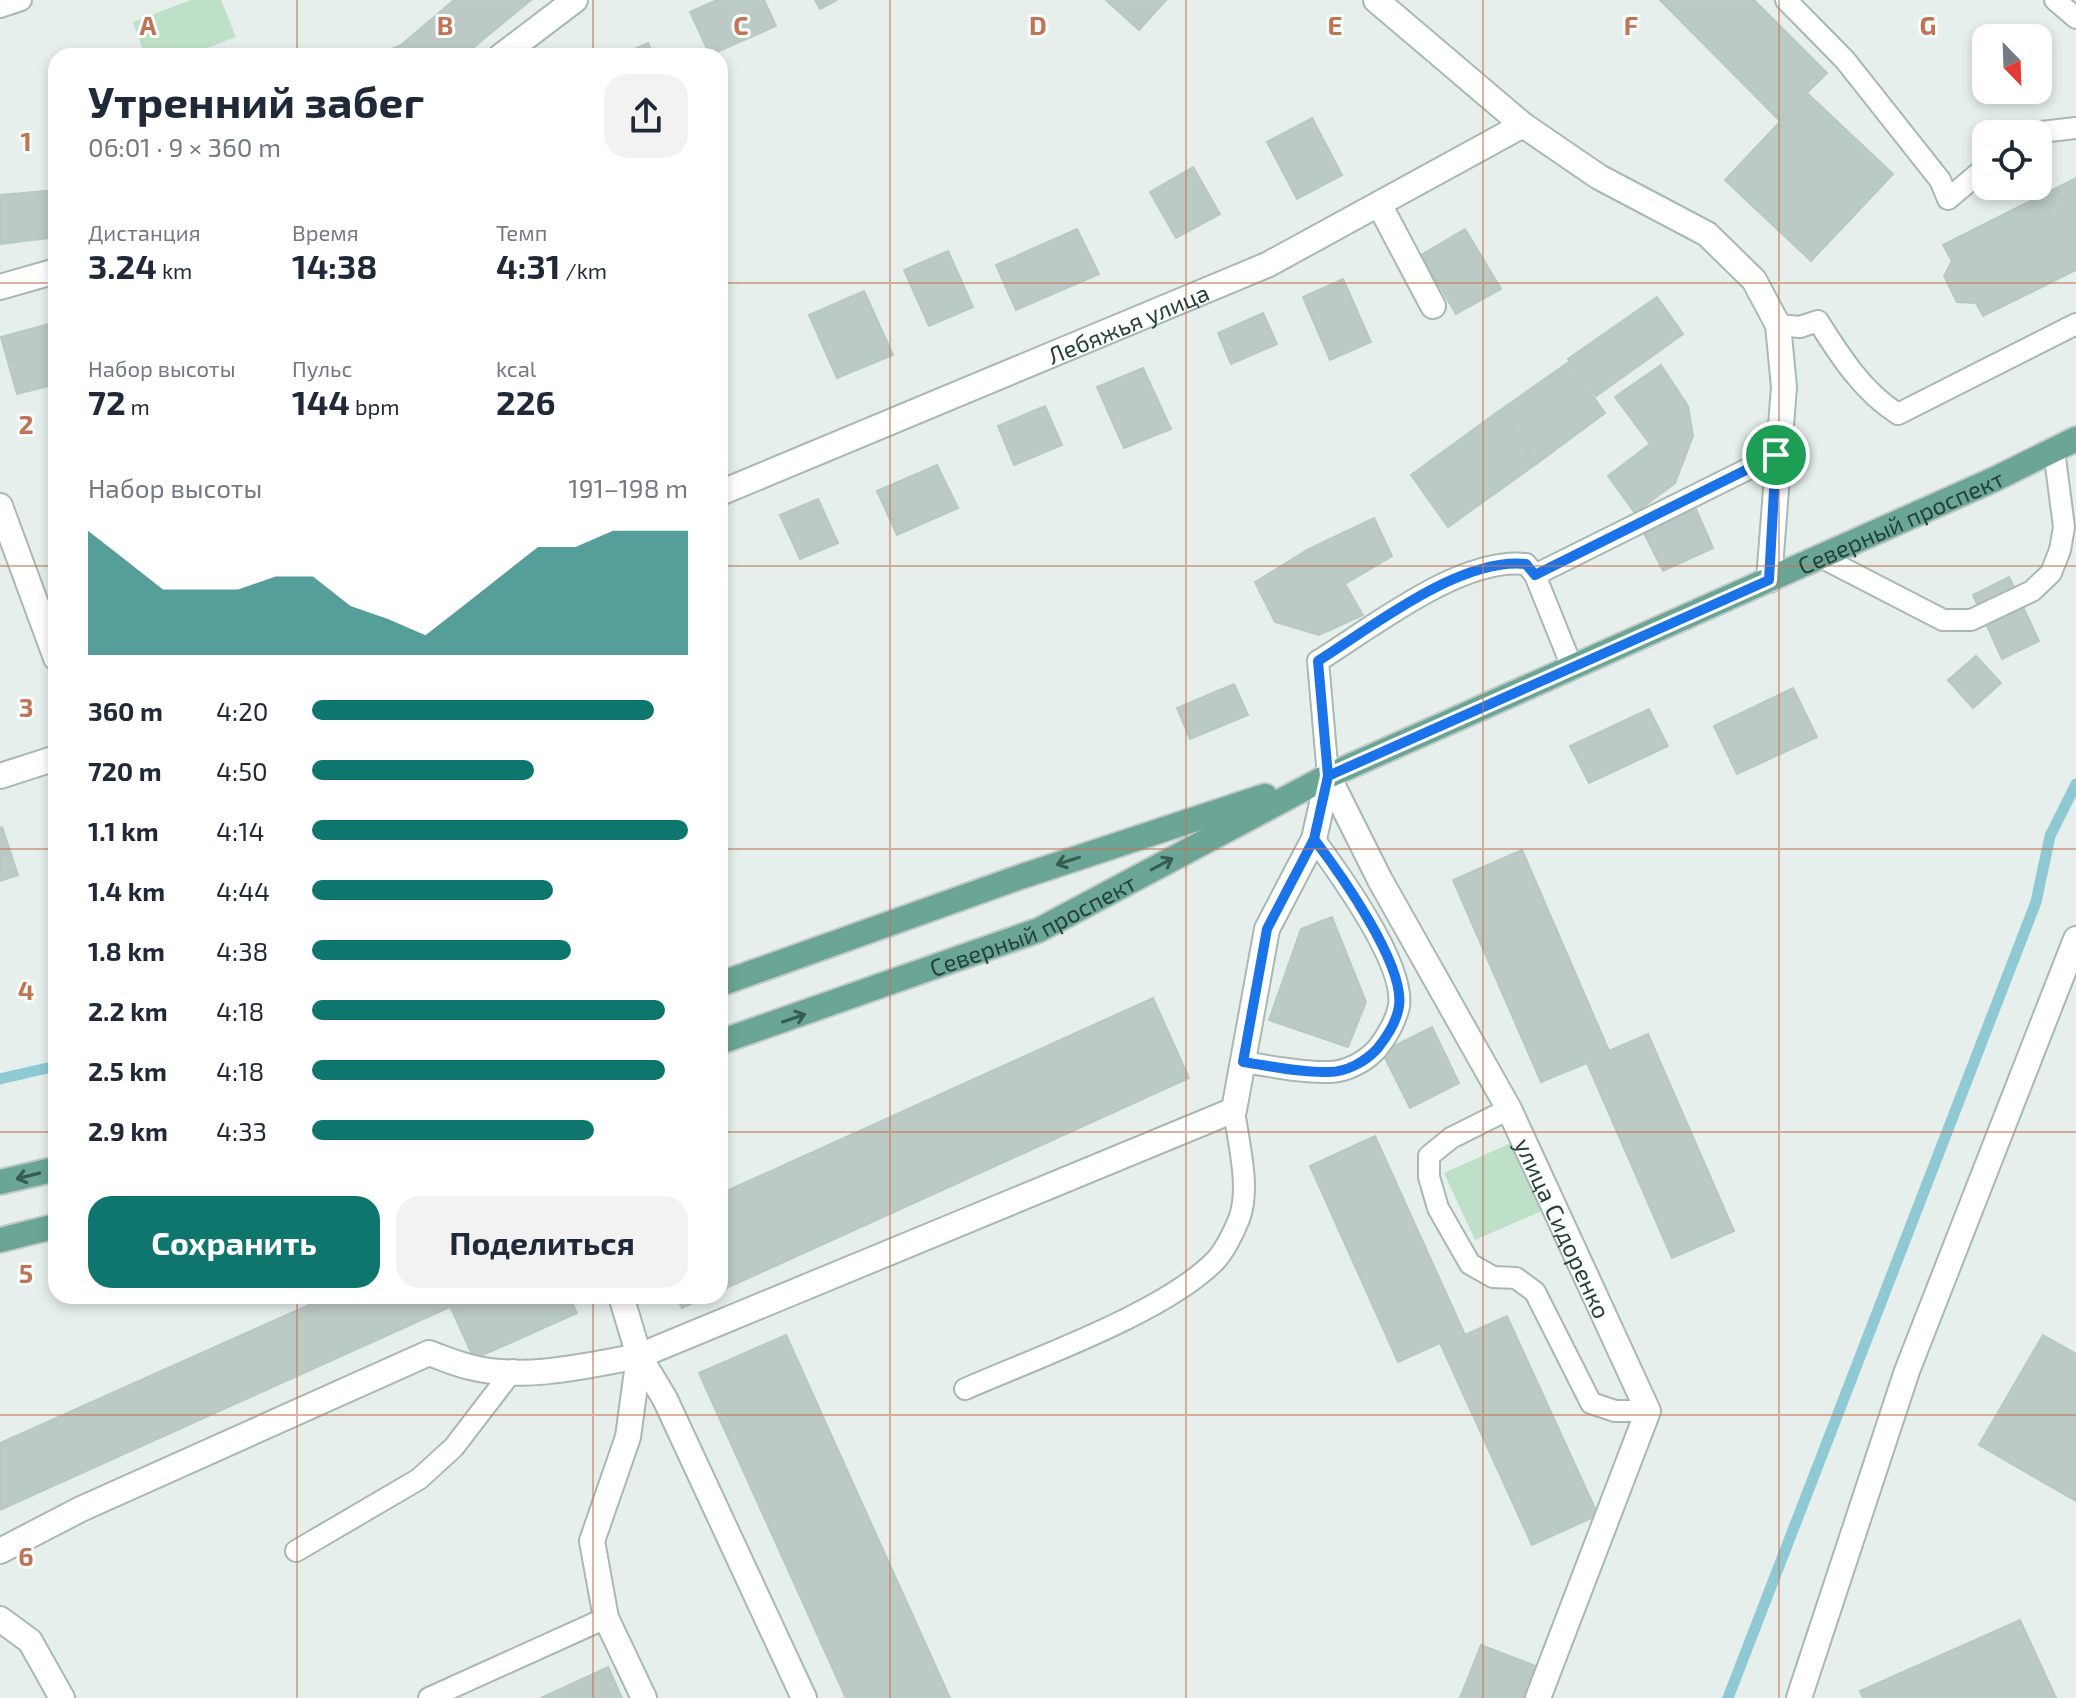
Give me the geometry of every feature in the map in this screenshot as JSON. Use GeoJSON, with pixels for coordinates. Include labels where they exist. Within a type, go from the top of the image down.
{"type":"FeatureCollection","features":[{"type":"Feature","properties":{"kind":"main road","name":"Северный проспект"},"geometry":{"type":"LineString","coordinates":[[728,1039],[1039,930],[1328,776],[1821,557],[2076,439]]}},
{"type":"Feature","properties":{"kind":"main road","name":"Северный проспект"},"geometry":{"type":"LineString","coordinates":[[728,981],[1020,877],[1328,776]]}},
{"type":"Feature","properties":{"kind":"main road"},"geometry":{"type":"LineString","coordinates":[[0,1182],[48,1171]]}},
{"type":"Feature","properties":{"kind":"main road"},"geometry":{"type":"LineString","coordinates":[[0,1240],[48,1228]]}},
{"type":"Feature","properties":{"kind":"street"},"geometry":{"type":"LineString","coordinates":[[512,48],[575,0]]}},
{"type":"Feature","properties":{"kind":"street"},"geometry":{"type":"LineString","coordinates":[[1376,0],[1523,125],[1599,177],[1707,234],[1754,280],[1778,325],[1784,387],[1776,455],[1769,580]]}},
{"type":"Feature","properties":{"kind":"street","name":"Лебяжья улица"},"geometry":{"type":"LineString","coordinates":[[728,490],[1267,265],[1523,125]]}},
{"type":"Feature","properties":{"kind":"street"},"geometry":{"type":"LineString","coordinates":[[1379,204],[1433,306]]}},
{"type":"Feature","properties":{"kind":"street"},"geometry":{"type":"LineString","coordinates":[[0,287],[48,273]]}},
{"type":"Feature","properties":{"kind":"street"},"geometry":{"type":"LineString","coordinates":[[0,506],[48,636]]}},
{"type":"Feature","properties":{"kind":"street"},"geometry":{"type":"LineString","coordinates":[[0,776],[48,761]]}},
{"type":"Feature","properties":{"kind":"street"},"geometry":{"type":"LineString","coordinates":[[0,1551],[81,1509],[429,1353],[472,1368],[513,1370],[574,1369],[639,1356],[1234,1110],[1267,929],[1314,839],[1328,776]]}},
{"type":"Feature","properties":{"kind":"street","name":"улица Сидоренко"},"geometry":{"type":"LineString","coordinates":[[1328,776],[1380,880],[1509,1109],[1648,1411]]}},
{"type":"Feature","properties":{"kind":"street"},"geometry":{"type":"LineString","coordinates":[[1799,1698],[1907,1371],[2076,939]]}},
{"type":"Feature","properties":{"kind":"street"},"geometry":{"type":"LineString","coordinates":[[623,1304],[639,1356],[665,1399],[804,1698]]}},
{"type":"Feature","properties":{"kind":"street"},"geometry":{"type":"LineString","coordinates":[[639,1356],[628,1437],[592,1541],[606,1618],[644,1698]]}},
{"type":"Feature","properties":{"kind":"street"},"geometry":{"type":"LineString","coordinates":[[1538,1698],[1648,1411]]}},
{"type":"Feature","properties":{"kind":"street"},"geometry":{"type":"LineString","coordinates":[[0,1619],[30,1641],[62,1698]]}},
{"type":"Feature","properties":{"kind":"lane"},"geometry":{"type":"LineString","coordinates":[[0,7],[21,0]]}},
{"type":"Feature","properties":{"kind":"lane"},"geometry":{"type":"LineString","coordinates":[[1786,0],[1845,60],[1940,180],[1948,199],[1972,179]]}},
{"type":"Feature","properties":{"kind":"lane"},"geometry":{"type":"LineString","coordinates":[[2055,0],[2076,18]]}},
{"type":"Feature","properties":{"kind":"lane"},"geometry":{"type":"LineString","coordinates":[[2052,131],[2076,128]]}},
{"type":"Feature","properties":{"kind":"lane"},"geometry":{"type":"LineString","coordinates":[[1778,325],[1800,327],[1818,321],[1858,379],[1882,404],[1898,414],[2076,324]]}},
{"type":"Feature","properties":{"kind":"lane"},"geometry":{"type":"LineString","coordinates":[[1821,557],[1943,620],[1971,620],[2032,591],[2051,573],[2060,550],[2064,527],[2054,450]]}},
{"type":"Feature","properties":{"kind":"lane"},"geometry":{"type":"LineString","coordinates":[[1535,575],[1776,455]]}},
{"type":"Feature","properties":{"kind":"lane"},"geometry":{"type":"LineString","coordinates":[[1328,776],[1318,661],[1431,591],[1464,576],[1512,563],[1526,564],[1535,575],[1572,667]]}},
{"type":"Feature","properties":{"kind":"lane"},"geometry":{"type":"LineString","coordinates":[[1243,1062],[1330,1072],[1350,1067],[1369,1058],[1386,1039],[1399,1006],[1396,982],[1363,908],[1314,839]]}},
{"type":"Feature","properties":{"kind":"lane"},"geometry":{"type":"LineString","coordinates":[[1509,1109],[1451,1138],[1429,1156],[1429,1177],[1438,1208],[1470,1264],[1493,1277],[1516,1278],[1535,1292],[1591,1403],[1615,1411],[1648,1411]]}},
{"type":"Feature","properties":{"kind":"lane"},"geometry":{"type":"LineString","coordinates":[[965,1389],[1115,1323],[1176,1290],[1216,1261],[1240,1217],[1243,1174],[1234,1110]]}},
{"type":"Feature","properties":{"kind":"lane"},"geometry":{"type":"LineString","coordinates":[[296,1551],[419,1479],[454,1447],[513,1370]]}},
{"type":"Feature","properties":{"kind":"lane"},"geometry":{"type":"LineString","coordinates":[[429,1698],[606,1618]]}},
{"type":"Feature","properties":{"kind":"green space"},"geometry":{"type":"Polygon","coordinates":[[[191,0],[221,0],[236,37],[208,48],[142,48],[133,22],[191,0]]]}},
{"type":"Feature","properties":{"kind":"green space"},"geometry":{"type":"Polygon","coordinates":[[[1513,1142],[1544,1210],[1475,1240],[1444,1173],[1513,1142]]]}},
{"type":"Feature","properties":{"kind":"building"},"geometry":{"type":"Polygon","coordinates":[[[454,0],[531,0],[473,48],[394,48],[454,0]]]}},
{"type":"Feature","properties":{"kind":"building"},"geometry":{"type":"Polygon","coordinates":[[[717,0],[764,0],[776,26],[726,48],[707,48],[690,12],[717,0]]]}},
{"type":"Feature","properties":{"kind":"building"},"geometry":{"type":"Polygon","coordinates":[[[815,0],[837,0],[820,9],[815,0]]]}},
{"type":"Feature","properties":{"kind":"building"},"geometry":{"type":"Polygon","coordinates":[[[1106,0],[1166,0],[1139,30],[1106,0]]]}},
{"type":"Feature","properties":{"kind":"building"},"geometry":{"type":"Polygon","coordinates":[[[1660,0],[1754,0],[1827,73],[1779,120],[1660,0]]]}},
{"type":"Feature","properties":{"kind":"building"},"geometry":{"type":"Polygon","coordinates":[[[1807,93],[1893,174],[1811,261],[1725,180],[1807,93]]]}},
{"type":"Feature","properties":{"kind":"building"},"geometry":{"type":"Polygon","coordinates":[[[1312,118],[1342,175],[1297,199],[1267,142],[1312,118]]]}},
{"type":"Feature","properties":{"kind":"building"},"geometry":{"type":"Polygon","coordinates":[[[1193,167],[1220,214],[1176,238],[1150,192],[1193,167]]]}},
{"type":"Feature","properties":{"kind":"building"},"geometry":{"type":"Polygon","coordinates":[[[2076,178],[2076,270],[1983,316],[1976,303],[1957,302],[1944,276],[1952,261],[1943,245],[2032,200],[2052,200],[2052,190],[2076,178]]]}},
{"type":"Feature","properties":{"kind":"building"},"geometry":{"type":"Polygon","coordinates":[[[48,191],[48,238],[0,244],[0,195],[48,191]]]}},
{"type":"Feature","properties":{"kind":"building"},"geometry":{"type":"Polygon","coordinates":[[[1077,229],[1099,274],[1016,310],[996,265],[1077,229]]]}},
{"type":"Feature","properties":{"kind":"building"},"geometry":{"type":"Polygon","coordinates":[[[1465,229],[1501,289],[1456,314],[1421,255],[1465,229]]]}},
{"type":"Feature","properties":{"kind":"building"},"geometry":{"type":"Polygon","coordinates":[[[948,251],[973,307],[929,326],[904,270],[948,251]]]}},
{"type":"Feature","properties":{"kind":"building"},"geometry":{"type":"Polygon","coordinates":[[[1343,279],[1371,342],[1330,360],[1303,297],[1343,279]]]}},
{"type":"Feature","properties":{"kind":"building"},"geometry":{"type":"Polygon","coordinates":[[[864,291],[893,355],[837,378],[809,315],[864,291]]]}},
{"type":"Feature","properties":{"kind":"building"},"geometry":{"type":"Polygon","coordinates":[[[1657,297],[1683,334],[1596,396],[1568,359],[1657,297]]]}},
{"type":"Feature","properties":{"kind":"building"},"geometry":{"type":"Polygon","coordinates":[[[1263,313],[1277,344],[1231,364],[1218,333],[1263,313]]]}},
{"type":"Feature","properties":{"kind":"building"},"geometry":{"type":"Polygon","coordinates":[[[48,324],[48,386],[17,394],[1,337],[48,324]]]}},
{"type":"Feature","properties":{"kind":"building"},"geometry":{"type":"Polygon","coordinates":[[[1569,362],[1605,413],[1536,464],[1499,411],[1569,362]]]}},
{"type":"Feature","properties":{"kind":"building"},"geometry":{"type":"Polygon","coordinates":[[[1661,365],[1688,406],[1693,436],[1675,483],[1635,513],[1608,476],[1650,444],[1615,397],[1661,365]]]}},
{"type":"Feature","properties":{"kind":"building"},"geometry":{"type":"Polygon","coordinates":[[[1143,368],[1171,429],[1124,448],[1097,387],[1143,368]]]}},
{"type":"Feature","properties":{"kind":"building"},"geometry":{"type":"Polygon","coordinates":[[[1045,406],[1062,445],[1014,465],[998,426],[1045,406]]]}},
{"type":"Feature","properties":{"kind":"building"},"geometry":{"type":"Polygon","coordinates":[[[1499,411],[1536,464],[1448,527],[1411,475],[1499,411]]]}},
{"type":"Feature","properties":{"kind":"building"},"geometry":{"type":"Polygon","coordinates":[[[937,465],[958,508],[897,535],[877,491],[937,465]]]}},
{"type":"Feature","properties":{"kind":"building"},"geometry":{"type":"Polygon","coordinates":[[[818,499],[838,543],[800,559],[780,515],[818,499]]]}},
{"type":"Feature","properties":{"kind":"building"},"geometry":{"type":"Polygon","coordinates":[[[1696,509],[1713,548],[1663,571],[1643,531],[1696,509]]]}},
{"type":"Feature","properties":{"kind":"building"},"geometry":{"type":"Polygon","coordinates":[[[1374,518],[1392,556],[1345,584],[1363,615],[1319,635],[1275,622],[1255,582],[1309,549],[1374,518]]]}},
{"type":"Feature","properties":{"kind":"building"},"geometry":{"type":"Polygon","coordinates":[[[2009,577],[2039,641],[2002,659],[1973,595],[2009,577]]]}},
{"type":"Feature","properties":{"kind":"building"},"geometry":{"type":"Polygon","coordinates":[[[1976,656],[2001,683],[1973,708],[1948,680],[1976,656]]]}},
{"type":"Feature","properties":{"kind":"building"},"geometry":{"type":"Polygon","coordinates":[[[1234,684],[1248,715],[1190,739],[1177,708],[1234,684]]]}},
{"type":"Feature","properties":{"kind":"building"},"geometry":{"type":"Polygon","coordinates":[[[1793,688],[1817,737],[1737,774],[1714,726],[1793,688]]]}},
{"type":"Feature","properties":{"kind":"building"},"geometry":{"type":"Polygon","coordinates":[[[1649,709],[1668,746],[1589,783],[1570,746],[1649,709]]]}},
{"type":"Feature","properties":{"kind":"building"},"geometry":{"type":"Polygon","coordinates":[[[0,828],[18,875],[0,881],[0,828]]]}},
{"type":"Feature","properties":{"kind":"building"},"geometry":{"type":"Polygon","coordinates":[[[1522,850],[1609,1051],[1648,1034],[1734,1231],[1672,1258],[1587,1063],[1541,1082],[1453,880],[1522,850]]]}},
{"type":"Feature","properties":{"kind":"building"},"geometry":{"type":"Polygon","coordinates":[[[1332,917],[1366,1002],[1348,1047],[1269,1020],[1301,929],[1332,917]]]}},
{"type":"Feature","properties":{"kind":"building"},"geometry":{"type":"Polygon","coordinates":[[[1153,998],[1189,1078],[728,1287],[728,1190],[1153,998]]]}},
{"type":"Feature","properties":{"kind":"building"},"geometry":{"type":"Polygon","coordinates":[[[1432,1027],[1459,1083],[1410,1108],[1382,1052],[1432,1027]]]}},
{"type":"Feature","properties":{"kind":"building"},"geometry":{"type":"Polygon","coordinates":[[[1375,1136],[1465,1335],[1507,1316],[1598,1515],[1532,1545],[1440,1343],[1398,1362],[1310,1166],[1375,1136]]]}},
{"type":"Feature","properties":{"kind":"building"},"geometry":{"type":"Polygon","coordinates":[[[311,1304],[456,1304],[0,1510],[0,1443],[311,1304]]]}},
{"type":"Feature","properties":{"kind":"building"},"geometry":{"type":"Polygon","coordinates":[[[573,1304],[577,1313],[474,1359],[450,1306],[573,1304]]]}},
{"type":"Feature","properties":{"kind":"building"},"geometry":{"type":"Polygon","coordinates":[[[786,1335],[950,1698],[846,1698],[699,1373],[786,1335]]]}},
{"type":"Feature","properties":{"kind":"building"},"geometry":{"type":"Polygon","coordinates":[[[2043,1335],[2076,1354],[2076,1501],[1979,1445],[2043,1335]]]}},
{"type":"Feature","properties":{"kind":"building"},"geometry":{"type":"Polygon","coordinates":[[[2020,1620],[2056,1698],[1863,1698],[1860,1691],[2020,1620]]]}},
{"type":"Feature","properties":{"kind":"building"},"geometry":{"type":"Polygon","coordinates":[[[1481,1645],[1546,1670],[1535,1698],[1460,1698],[1481,1645]]]}},
{"type":"Feature","properties":{"kind":"building"},"geometry":{"type":"Polygon","coordinates":[[[608,1667],[622,1698],[541,1698],[608,1667]]]}},
{"type":"Feature","properties":{"kind":"waterway"},"geometry":{"type":"LineString","coordinates":[[1728,1698],[2036,902],[2050,836],[2076,784]]}},
{"type":"Feature","properties":{"kind":"waterway"},"geometry":{"type":"LineString","coordinates":[[0,1079],[48,1068]]}},
{"type":"Feature","properties":{"kind":"route"},"geometry":{"type":"LineString","coordinates":[[1776,455],[1535,575],[1526,564],[1512,563],[1464,576],[1431,591],[1318,661],[1328,776],[1314,839],[1363,908],[1396,982],[1399,1006],[1386,1039],[1369,1058],[1350,1067],[1330,1072],[1243,1062],[1267,929],[1314,839],[1328,776],[1769,580],[1776,455]]}}]}
